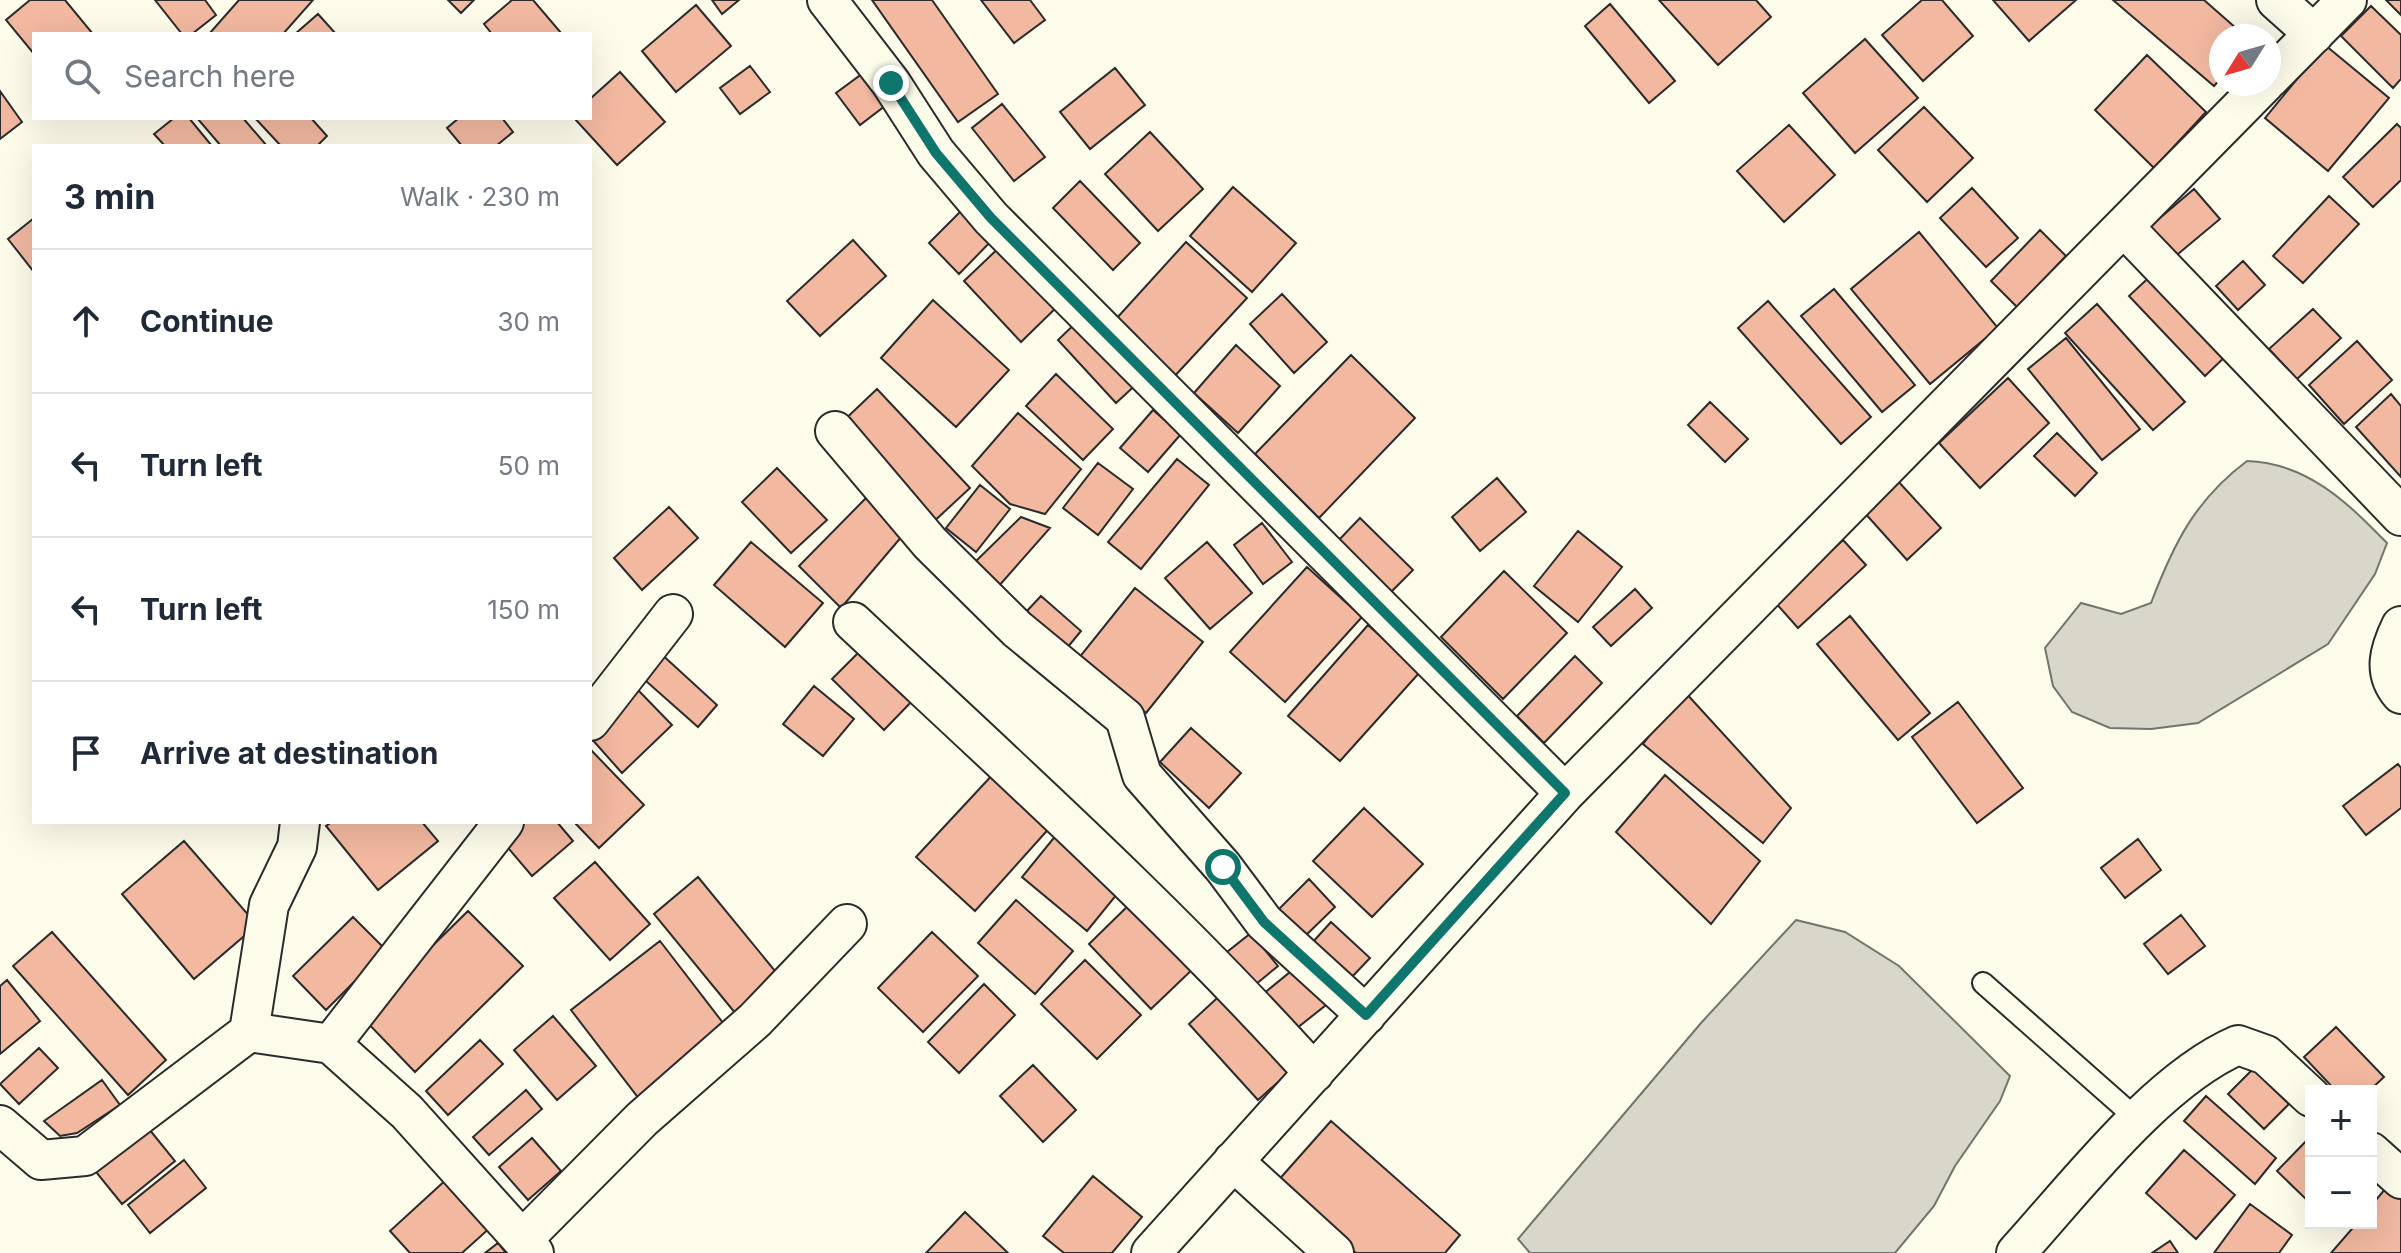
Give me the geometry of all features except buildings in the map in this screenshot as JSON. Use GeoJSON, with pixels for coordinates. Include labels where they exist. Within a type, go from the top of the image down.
{"type":"FeatureCollection","features":[{"type":"Feature","properties":{"kind":"street"},"geometry":{"type":"LineString","coordinates":[[2276,0],[2314,34]]}},
{"type":"Feature","properties":{"kind":"street"},"geometry":{"type":"LineString","coordinates":[[2281,67],[2347,0]]}},
{"type":"Feature","properties":{"kind":"street"},"geometry":{"type":"LineString","coordinates":[[834,2],[936,153],[991,218],[1565,793]]}},
{"type":"Feature","properties":{"kind":"street"},"geometry":{"type":"LineString","coordinates":[[1151,1253],[1565,793],[2252,96]]}},
{"type":"Feature","properties":{"kind":"street"},"geometry":{"type":"LineString","coordinates":[[2124,227],[2401,516]]}},
{"type":"Feature","properties":{"kind":"street"},"geometry":{"type":"LineString","coordinates":[[835,431],[930,543],[1017,629],[1125,718],[1142,775],[1223,867],[1264,922],[1366,1015]]}},
{"type":"Feature","properties":{"kind":"street"},"geometry":{"type":"LineString","coordinates":[[592,718],[673,614]]}},
{"type":"Feature","properties":{"kind":"street"},"geometry":{"type":"LineString","coordinates":[[853,622],[1123,874],[1237,987],[1314,1073]]}},
{"type":"Feature","properties":{"kind":"street"},"geometry":{"type":"LineString","coordinates":[[2401,626],[2388,655],[2393,685],[2401,694]]}},
{"type":"Feature","properties":{"kind":"street"},"geometry":{"type":"LineString","coordinates":[[0,1125],[41,1160],[85,1156],[249,1032],[269,905],[297,847],[300,824]]}},
{"type":"Feature","properties":{"kind":"street"},"geometry":{"type":"LineString","coordinates":[[331,1044],[502,824]]}},
{"type":"Feature","properties":{"kind":"street"},"geometry":{"type":"LineString","coordinates":[[249,1032],[331,1044],[407,1112],[529,1246],[642,1119],[755,1020],[847,924]]}},
{"type":"Feature","properties":{"kind":"street"},"geometry":{"type":"LineString","coordinates":[[2016,1253],[2138,1120],[2207,1059],[2238,1045],[2266,1055],[2305,1091]]}},
{"type":"Feature","properties":{"kind":"street"},"geometry":{"type":"LineString","coordinates":[[2377,1157],[2401,1179]]}},
{"type":"Feature","properties":{"kind":"street"},"geometry":{"type":"LineString","coordinates":[[1233,1161],[1334,1253]]}},
{"type":"Feature","properties":{"kind":"lane"},"geometry":{"type":"LineString","coordinates":[[1983,983],[2138,1120]]}},
{"type":"Feature","properties":{"kind":"shaded area"},"geometry":{"type":"Polygon","coordinates":[[[2247,461],[2269,463],[2307,477],[2357,513],[2387,543],[2375,574],[2328,644],[2198,723],[2151,729],[2110,728],[2072,712],[2053,686],[2045,648],[2081,603],[2121,614],[2151,603],[2168,561],[2188,524],[2213,491],[2247,461]]]}},
{"type":"Feature","properties":{"kind":"shaded area"},"geometry":{"type":"Polygon","coordinates":[[[1796,920],[1845,932],[1899,966],[2010,1076],[2000,1101],[1955,1166],[1934,1206],[1895,1253],[1530,1253],[1518,1239],[1701,1023],[1796,920]]]}},
{"type":"Feature","properties":{"kind":"route"},"geometry":{"type":"LineString","coordinates":[[891,83],[936,153],[991,218],[1565,793],[1366,1015],[1264,922],[1223,867]]}}]}
